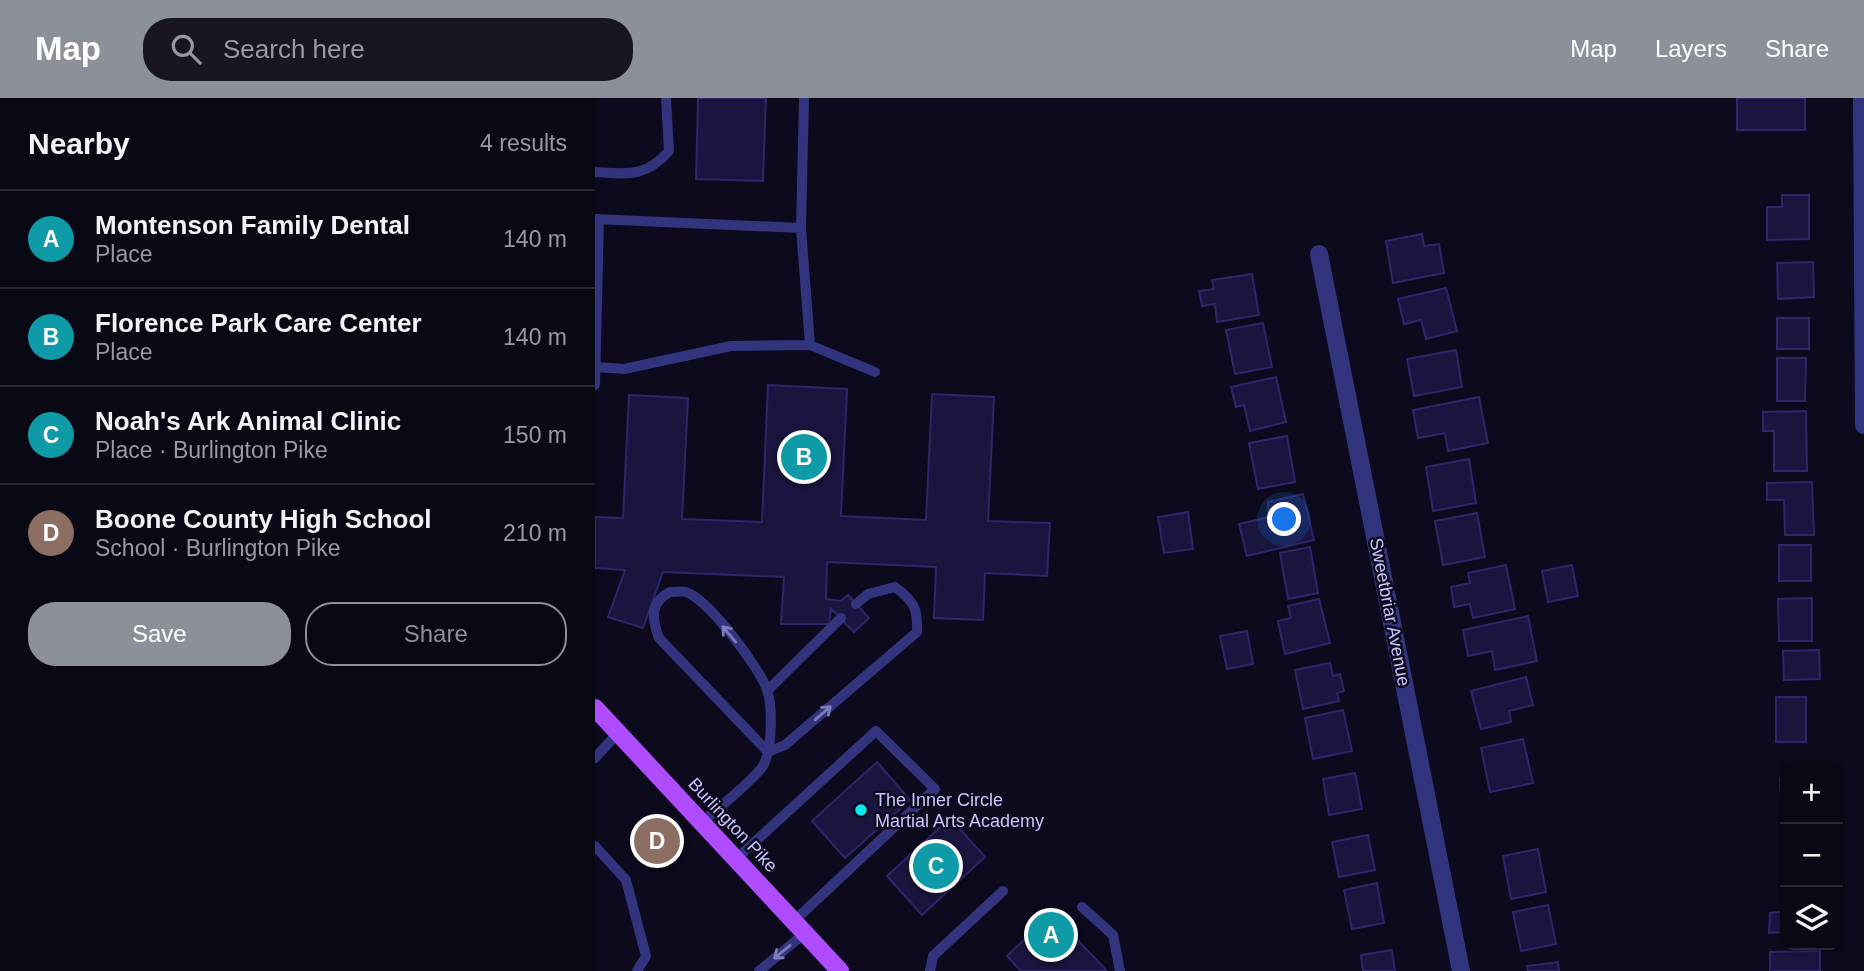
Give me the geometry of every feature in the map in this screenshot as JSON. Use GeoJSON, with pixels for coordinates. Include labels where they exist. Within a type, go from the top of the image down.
{"type":"FeatureCollection","features":[{"type":"Feature","properties":{"kind":"main road","name":"Burlington Pike"},"geometry":{"type":"LineString","coordinates":[[595,708],[840,971]]}},
{"type":"Feature","properties":{"kind":"street"},"geometry":{"type":"LineString","coordinates":[[1862,98],[1864,425]]}},
{"type":"Feature","properties":{"kind":"street","name":"Sweetbriar Avenue"},"geometry":{"type":"LineString","coordinates":[[1319,254],[1461,971]]}},
{"type":"Feature","properties":{"kind":"lane"},"geometry":{"type":"LineString","coordinates":[[595,172],[634,175],[656,166],[669,151],[666,98]]}},
{"type":"Feature","properties":{"kind":"lane"},"geometry":{"type":"LineString","coordinates":[[804,98],[801,228],[810,345]]}},
{"type":"Feature","properties":{"kind":"lane"},"geometry":{"type":"LineString","coordinates":[[595,385],[597,219],[801,228]]}},
{"type":"Feature","properties":{"kind":"lane"},"geometry":{"type":"LineString","coordinates":[[596,368],[624,369],[731,346],[810,345],[875,372]]}},
{"type":"Feature","properties":{"kind":"lane"},"geometry":{"type":"LineString","coordinates":[[768,752],[785,745],[917,632],[918,613],[906,595],[895,587],[868,594],[856,604]]}},
{"type":"Feature","properties":{"kind":"lane"},"geometry":{"type":"LineString","coordinates":[[702,822],[764,767],[768,752],[771,714],[768,690],[750,659],[706,606],[686,592],[670,592],[664,595],[653,612],[659,638],[768,752]]}},
{"type":"Feature","properties":{"kind":"lane"},"geometry":{"type":"LineString","coordinates":[[768,690],[841,618]]}},
{"type":"Feature","properties":{"kind":"lane"},"geometry":{"type":"LineString","coordinates":[[736,859],[876,731],[935,789],[759,971]]}},
{"type":"Feature","properties":{"kind":"lane"},"geometry":{"type":"LineString","coordinates":[[595,758],[618,733]]}},
{"type":"Feature","properties":{"kind":"lane"},"geometry":{"type":"LineString","coordinates":[[595,846],[626,880],[646,956],[637,971]]}},
{"type":"Feature","properties":{"kind":"lane"},"geometry":{"type":"LineString","coordinates":[[930,971],[933,956],[1003,891]]}},
{"type":"Feature","properties":{"kind":"lane"},"geometry":{"type":"LineString","coordinates":[[1082,907],[1113,935],[1120,971]]}},
{"type":"Feature","properties":{"kind":"building"},"geometry":{"type":"Polygon","coordinates":[[[698,98],[766,98],[763,181],[696,179],[698,98]]]}},
{"type":"Feature","properties":{"kind":"building"},"geometry":{"type":"Polygon","coordinates":[[[1737,98],[1805,98],[1805,130],[1737,130],[1737,98]]]}},
{"type":"Feature","properties":{"kind":"building"},"geometry":{"type":"Polygon","coordinates":[[[1782,195],[1809,195],[1809,239],[1767,240],[1767,207],[1782,207],[1782,195]]]}},
{"type":"Feature","properties":{"kind":"building"},"geometry":{"type":"Polygon","coordinates":[[[1422,234],[1424,246],[1439,244],[1444,273],[1393,283],[1386,241],[1422,234]]]}},
{"type":"Feature","properties":{"kind":"building"},"geometry":{"type":"Polygon","coordinates":[[[1813,262],[1814,297],[1778,299],[1777,263],[1813,262]]]}},
{"type":"Feature","properties":{"kind":"building"},"geometry":{"type":"Polygon","coordinates":[[[1252,274],[1259,315],[1217,322],[1215,304],[1202,306],[1199,291],[1214,289],[1212,280],[1252,274]]]}},
{"type":"Feature","properties":{"kind":"building"},"geometry":{"type":"Polygon","coordinates":[[[1446,288],[1457,331],[1426,339],[1421,320],[1404,324],[1398,299],[1446,288]]]}},
{"type":"Feature","properties":{"kind":"building"},"geometry":{"type":"Polygon","coordinates":[[[1777,318],[1809,318],[1809,349],[1777,349],[1777,318]]]}},
{"type":"Feature","properties":{"kind":"building"},"geometry":{"type":"Polygon","coordinates":[[[1263,323],[1272,367],[1235,374],[1226,330],[1263,323]]]}},
{"type":"Feature","properties":{"kind":"building"},"geometry":{"type":"Polygon","coordinates":[[[1456,350],[1462,387],[1414,396],[1407,359],[1456,350]]]}},
{"type":"Feature","properties":{"kind":"building"},"geometry":{"type":"Polygon","coordinates":[[[1777,358],[1806,358],[1805,401],[1777,401],[1777,358]]]}},
{"type":"Feature","properties":{"kind":"building"},"geometry":{"type":"Polygon","coordinates":[[[1276,377],[1286,422],[1250,431],[1244,405],[1236,407],[1231,387],[1276,377]]]}},
{"type":"Feature","properties":{"kind":"building"},"geometry":{"type":"Polygon","coordinates":[[[768,385],[847,389],[841,516],[926,520],[932,394],[994,397],[988,521],[1050,523],[1047,576],[985,573],[983,620],[934,618],[936,567],[827,562],[826,599],[841,601],[848,595],[869,618],[854,632],[831,609],[829,624],[781,624],[784,577],[663,572],[643,628],[608,617],[625,570],[595,568],[595,517],[623,518],[629,395],[688,398],[682,519],[762,522],[768,385]]]}},
{"type":"Feature","properties":{"kind":"building"},"geometry":{"type":"Polygon","coordinates":[[[1479,397],[1488,443],[1448,451],[1445,433],[1418,438],[1413,410],[1479,397]]]}},
{"type":"Feature","properties":{"kind":"building"},"geometry":{"type":"Polygon","coordinates":[[[1806,411],[1807,471],[1774,471],[1774,431],[1763,431],[1763,412],[1806,411]]]}},
{"type":"Feature","properties":{"kind":"building"},"geometry":{"type":"Polygon","coordinates":[[[1287,436],[1295,482],[1258,489],[1249,443],[1287,436]]]}},
{"type":"Feature","properties":{"kind":"building"},"geometry":{"type":"Polygon","coordinates":[[[1469,459],[1476,503],[1433,511],[1426,467],[1469,459]]]}},
{"type":"Feature","properties":{"kind":"building"},"geometry":{"type":"Polygon","coordinates":[[[1812,482],[1814,535],[1785,535],[1784,500],[1767,500],[1767,483],[1812,482]]]}},
{"type":"Feature","properties":{"kind":"building"},"geometry":{"type":"Polygon","coordinates":[[[1303,494],[1314,540],[1247,556],[1239,524],[1269,517],[1268,502],[1303,494]]]}},
{"type":"Feature","properties":{"kind":"building"},"geometry":{"type":"Polygon","coordinates":[[[1188,512],[1193,549],[1164,553],[1158,517],[1188,512]]]}},
{"type":"Feature","properties":{"kind":"building"},"geometry":{"type":"Polygon","coordinates":[[[1477,513],[1485,557],[1443,565],[1435,521],[1477,513]]]}},
{"type":"Feature","properties":{"kind":"building"},"geometry":{"type":"Polygon","coordinates":[[[1779,545],[1811,545],[1811,581],[1779,581],[1779,545]]]}},
{"type":"Feature","properties":{"kind":"building"},"geometry":{"type":"Polygon","coordinates":[[[1310,547],[1318,593],[1288,599],[1280,553],[1310,547]]]}},
{"type":"Feature","properties":{"kind":"building"},"geometry":{"type":"Polygon","coordinates":[[[1506,565],[1515,609],[1473,618],[1470,604],[1454,607],[1451,587],[1470,583],[1468,573],[1506,565]]]}},
{"type":"Feature","properties":{"kind":"building"},"geometry":{"type":"Polygon","coordinates":[[[1572,565],[1578,596],[1548,602],[1542,571],[1572,565]]]}},
{"type":"Feature","properties":{"kind":"building"},"geometry":{"type":"Polygon","coordinates":[[[1812,598],[1812,641],[1779,641],[1778,599],[1812,598]]]}},
{"type":"Feature","properties":{"kind":"building"},"geometry":{"type":"Polygon","coordinates":[[[1319,599],[1330,643],[1285,654],[1278,621],[1291,618],[1288,606],[1319,599]]]}},
{"type":"Feature","properties":{"kind":"building"},"geometry":{"type":"Polygon","coordinates":[[[1528,616],[1537,661],[1495,670],[1492,651],[1468,656],[1463,630],[1528,616]]]}},
{"type":"Feature","properties":{"kind":"building"},"geometry":{"type":"Polygon","coordinates":[[[1247,631],[1253,664],[1227,669],[1220,636],[1247,631]]]}},
{"type":"Feature","properties":{"kind":"building"},"geometry":{"type":"Polygon","coordinates":[[[1819,650],[1820,679],[1784,680],[1783,651],[1819,650]]]}},
{"type":"Feature","properties":{"kind":"building"},"geometry":{"type":"Polygon","coordinates":[[[1330,663],[1333,676],[1340,674],[1344,691],[1337,693],[1339,701],[1303,709],[1295,670],[1330,663]]]}},
{"type":"Feature","properties":{"kind":"building"},"geometry":{"type":"Polygon","coordinates":[[[1526,677],[1533,705],[1509,711],[1511,722],[1481,729],[1471,691],[1526,677]]]}},
{"type":"Feature","properties":{"kind":"building"},"geometry":{"type":"Polygon","coordinates":[[[1776,697],[1806,697],[1806,742],[1776,742],[1776,697]]]}},
{"type":"Feature","properties":{"kind":"building"},"geometry":{"type":"Polygon","coordinates":[[[1343,710],[1352,751],[1313,759],[1305,718],[1343,710]]]}},
{"type":"Feature","properties":{"kind":"building"},"geometry":{"type":"Polygon","coordinates":[[[1523,739],[1533,783],[1490,792],[1481,748],[1523,739]]]}},
{"type":"Feature","properties":{"kind":"building","name":"The Inner Circle Martial Arts Academy"},"geometry":{"type":"Polygon","coordinates":[[[877,762],[910,800],[845,858],[812,821],[877,762]]]}},
{"type":"Feature","properties":{"kind":"building"},"geometry":{"type":"Polygon","coordinates":[[[1355,773],[1362,809],[1329,815],[1323,779],[1355,773]]]}},
{"type":"Feature","properties":{"kind":"building"},"geometry":{"type":"Polygon","coordinates":[[[950,818],[985,857],[922,915],[887,876],[950,818]]]}},
{"type":"Feature","properties":{"kind":"building"},"geometry":{"type":"Polygon","coordinates":[[[1368,835],[1375,870],[1339,877],[1332,842],[1368,835]]]}},
{"type":"Feature","properties":{"kind":"building"},"geometry":{"type":"Polygon","coordinates":[[[1538,849],[1546,892],[1511,899],[1503,856],[1538,849]]]}},
{"type":"Feature","properties":{"kind":"building"},"geometry":{"type":"Polygon","coordinates":[[[1377,883],[1384,923],[1352,929],[1344,890],[1377,883]]]}},
{"type":"Feature","properties":{"kind":"building"},"geometry":{"type":"Polygon","coordinates":[[[1548,905],[1556,944],[1521,951],[1513,912],[1548,905]]]}},
{"type":"Feature","properties":{"kind":"building"},"geometry":{"type":"Polygon","coordinates":[[[1780,912],[1780,932],[1769,933],[1770,913],[1780,912]]]}},
{"type":"Feature","properties":{"kind":"building"},"geometry":{"type":"Polygon","coordinates":[[[1052,913],[1107,971],[1021,971],[1007,956],[1052,913]]]}},
{"type":"Feature","properties":{"kind":"building"},"geometry":{"type":"Polygon","coordinates":[[[1392,950],[1395,971],[1363,971],[1361,955],[1392,950]]]}},
{"type":"Feature","properties":{"kind":"building"},"geometry":{"type":"Polygon","coordinates":[[[1820,951],[1820,971],[1770,971],[1770,952],[1820,951]]]}},
{"type":"Feature","properties":{"kind":"building"},"geometry":{"type":"Polygon","coordinates":[[[1558,962],[1559,971],[1528,971],[1527,966],[1558,962]]]}},
{"type":"Feature","properties":{"kind":"place","name":"Florence Park Care Center"},"geometry":{"type":"Point","coordinates":[804,457]}},
{"type":"Feature","properties":{"kind":"place","name":"The Inner Circle Martial Arts Academy"},"geometry":{"type":"Point","coordinates":[861,810]}},
{"type":"Feature","properties":{"kind":"place","name":"Boone County High School"},"geometry":{"type":"Point","coordinates":[657,841]}},
{"type":"Feature","properties":{"kind":"place","name":"Noah's Ark Animal Clinic"},"geometry":{"type":"Point","coordinates":[936,866]}},
{"type":"Feature","properties":{"kind":"place","name":"Montenson Family Dental"},"geometry":{"type":"Point","coordinates":[1051,935]}}]}
